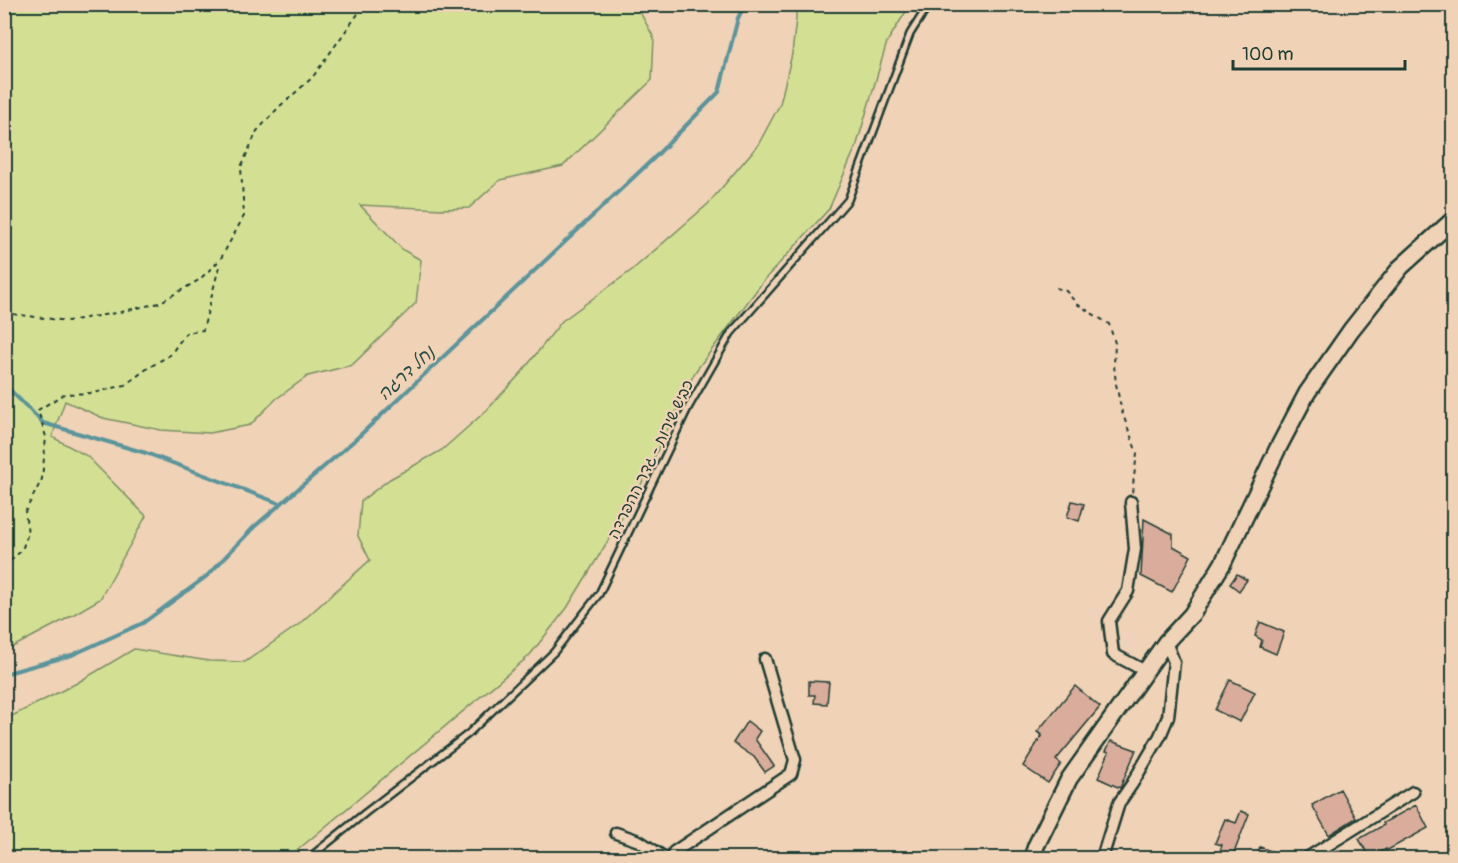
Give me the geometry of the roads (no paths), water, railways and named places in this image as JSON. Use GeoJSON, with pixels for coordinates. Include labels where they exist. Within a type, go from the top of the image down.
{"type":"FeatureCollection","features":[{"type":"Feature","properties":{"kind":"street"},"geometry":{"type":"LineString","coordinates":[[1032,858],[1069,779],[1166,642],[1192,614],[1223,563],[1307,393],[1351,330],[1401,267],[1454,219]]}},
{"type":"Feature","properties":{"kind":"street"},"geometry":{"type":"LineString","coordinates":[[1131,502],[1135,549],[1128,591],[1109,621],[1113,654],[1145,671]]}},
{"type":"Feature","properties":{"kind":"street"},"geometry":{"type":"LineString","coordinates":[[1102,858],[1119,803],[1160,736],[1168,717],[1174,662],[1166,642]]}},
{"type":"Feature","properties":{"kind":"street"},"geometry":{"type":"LineString","coordinates":[[672,858],[674,852],[791,774],[795,760],[765,659]]}},
{"type":"Feature","properties":{"kind":"street"},"geometry":{"type":"LineString","coordinates":[[1307,858],[1413,792]]}},
{"type":"Feature","properties":{"kind":"street"},"geometry":{"type":"LineString","coordinates":[[616,833],[639,841],[665,858]]}},
{"type":"Feature","properties":{"kind":"lane","name":"כביש שירות - גדר ההפרדה"},"geometry":{"type":"LineString","coordinates":[[309,858],[468,734],[554,651],[599,594],[688,408],[731,333],[848,200],[910,34],[929,4]]}},
{"type":"Feature","properties":{"kind":"waterway","name":"נחל דרגה"},"geometry":{"type":"LineString","coordinates":[[4,674],[72,655],[143,623],[207,576],[254,527],[356,439],[653,159],[719,92],[738,18],[745,4]]}},
{"type":"Feature","properties":{"kind":"waterway"},"geometry":{"type":"LineString","coordinates":[[4,384],[43,423],[146,453],[281,504]]}}]}
